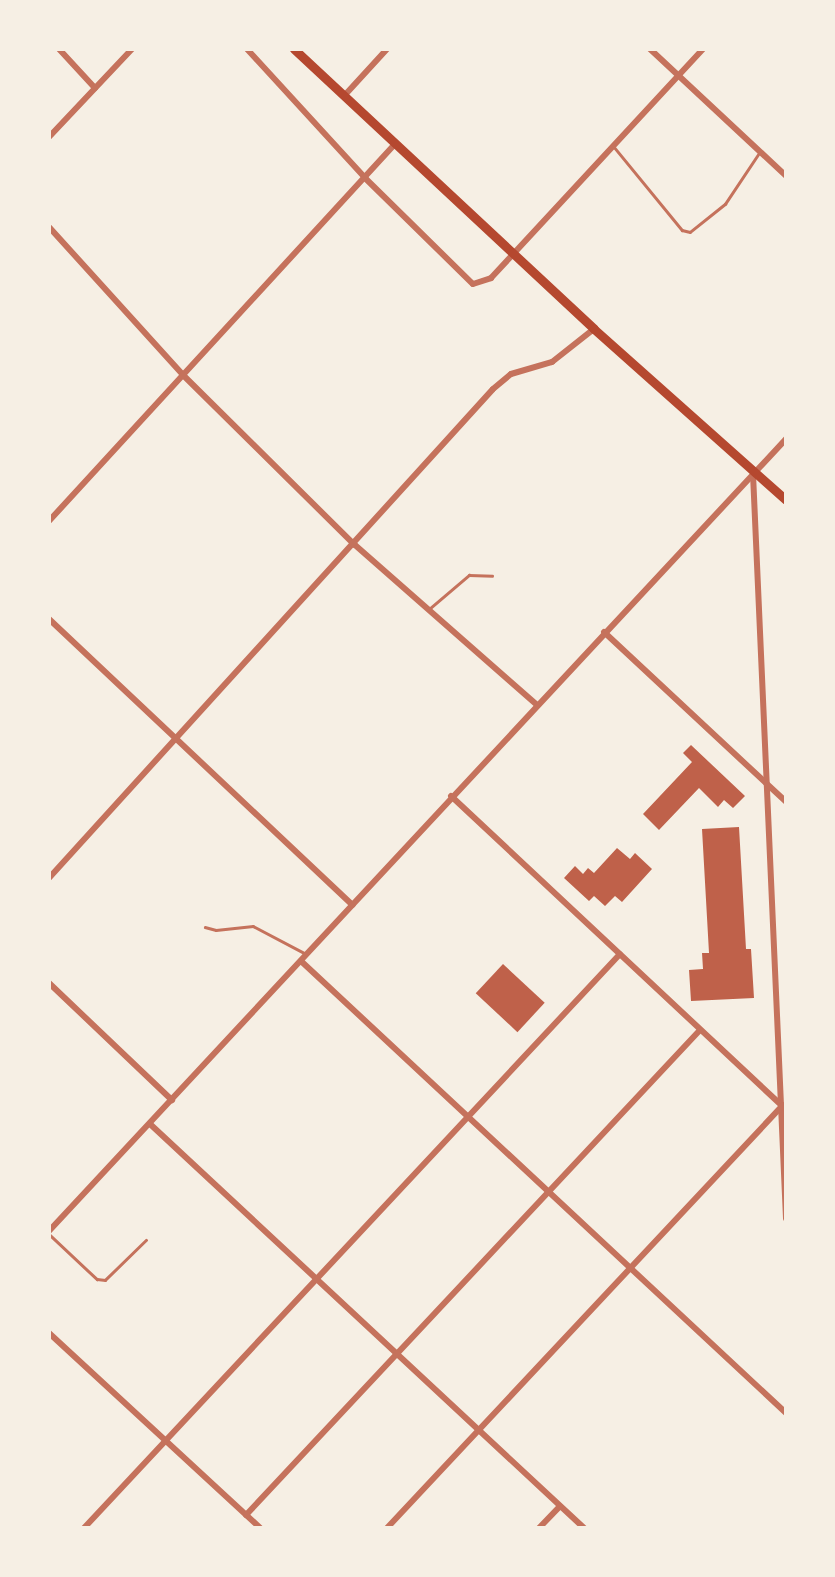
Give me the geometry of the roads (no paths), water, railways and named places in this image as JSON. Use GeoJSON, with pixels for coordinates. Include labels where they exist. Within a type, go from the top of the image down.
{"type":"FeatureCollection","features":[{"type":"Feature","properties":{"kind":"main road"},"geometry":{"type":"LineString","coordinates":[[294,49],[512,254],[753,474],[786,500]]}},
{"type":"Feature","properties":{"kind":"street"},"geometry":{"type":"LineString","coordinates":[[59,49],[95,88]]}},
{"type":"Feature","properties":{"kind":"street"},"geometry":{"type":"LineString","coordinates":[[49,137],[132,49]]}},
{"type":"Feature","properties":{"kind":"street"},"geometry":{"type":"LineString","coordinates":[[247,49],[365,178],[467,281],[481,283],[491,278],[703,49]]}},
{"type":"Feature","properties":{"kind":"street"},"geometry":{"type":"LineString","coordinates":[[344,96],[387,49]]}},
{"type":"Feature","properties":{"kind":"street"},"geometry":{"type":"LineString","coordinates":[[650,49],[786,176]]}},
{"type":"Feature","properties":{"kind":"street"},"geometry":{"type":"LineString","coordinates":[[49,521],[395,144]]}},
{"type":"Feature","properties":{"kind":"street"},"geometry":{"type":"LineString","coordinates":[[49,227],[184,376],[355,545],[537,705]]}},
{"type":"Feature","properties":{"kind":"street"},"geometry":{"type":"LineString","coordinates":[[49,878],[355,545],[493,389],[511,374],[552,362],[594,329]]}},
{"type":"Feature","properties":{"kind":"street"},"geometry":{"type":"LineString","coordinates":[[49,1233],[309,955],[451,796],[786,439]]}},
{"type":"Feature","properties":{"kind":"street"},"geometry":{"type":"LineString","coordinates":[[753,474],[785,1106],[786,1218]]}},
{"type":"Feature","properties":{"kind":"street"},"geometry":{"type":"LineString","coordinates":[[49,619],[353,905]]}},
{"type":"Feature","properties":{"kind":"street"},"geometry":{"type":"LineString","coordinates":[[604,632],[786,802]]}},
{"type":"Feature","properties":{"kind":"street"},"geometry":{"type":"LineString","coordinates":[[451,796],[700,1030],[785,1106]]}},
{"type":"Feature","properties":{"kind":"street"},"geometry":{"type":"LineString","coordinates":[[84,1528],[620,954]]}},
{"type":"Feature","properties":{"kind":"street"},"geometry":{"type":"LineString","coordinates":[[302,962],[786,1413]]}},
{"type":"Feature","properties":{"kind":"street"},"geometry":{"type":"LineString","coordinates":[[49,983],[172,1100]]}},
{"type":"Feature","properties":{"kind":"street"},"geometry":{"type":"LineString","coordinates":[[246,1515],[700,1030]]}},
{"type":"Feature","properties":{"kind":"street"},"geometry":{"type":"LineString","coordinates":[[387,1528],[785,1106]]}},
{"type":"Feature","properties":{"kind":"street"},"geometry":{"type":"LineString","coordinates":[[150,1124],[584,1528]]}},
{"type":"Feature","properties":{"kind":"street"},"geometry":{"type":"LineString","coordinates":[[49,1333],[260,1528]]}},
{"type":"Feature","properties":{"kind":"street"},"geometry":{"type":"LineString","coordinates":[[539,1528],[560,1506]]}},
{"type":"Feature","properties":{"kind":"lane"},"geometry":{"type":"LineString","coordinates":[[613,145],[682,230],[690,232],[724,204],[760,151]]}},
{"type":"Feature","properties":{"kind":"lane"},"geometry":{"type":"LineString","coordinates":[[428,610],[469,575],[492,576]]}},
{"type":"Feature","properties":{"kind":"lane"},"geometry":{"type":"LineString","coordinates":[[205,927],[216,930],[253,926],[309,955]]}},
{"type":"Feature","properties":{"kind":"lane"},"geometry":{"type":"LineString","coordinates":[[49,1233],[97,1279],[105,1280],[146,1240]]}}]}
